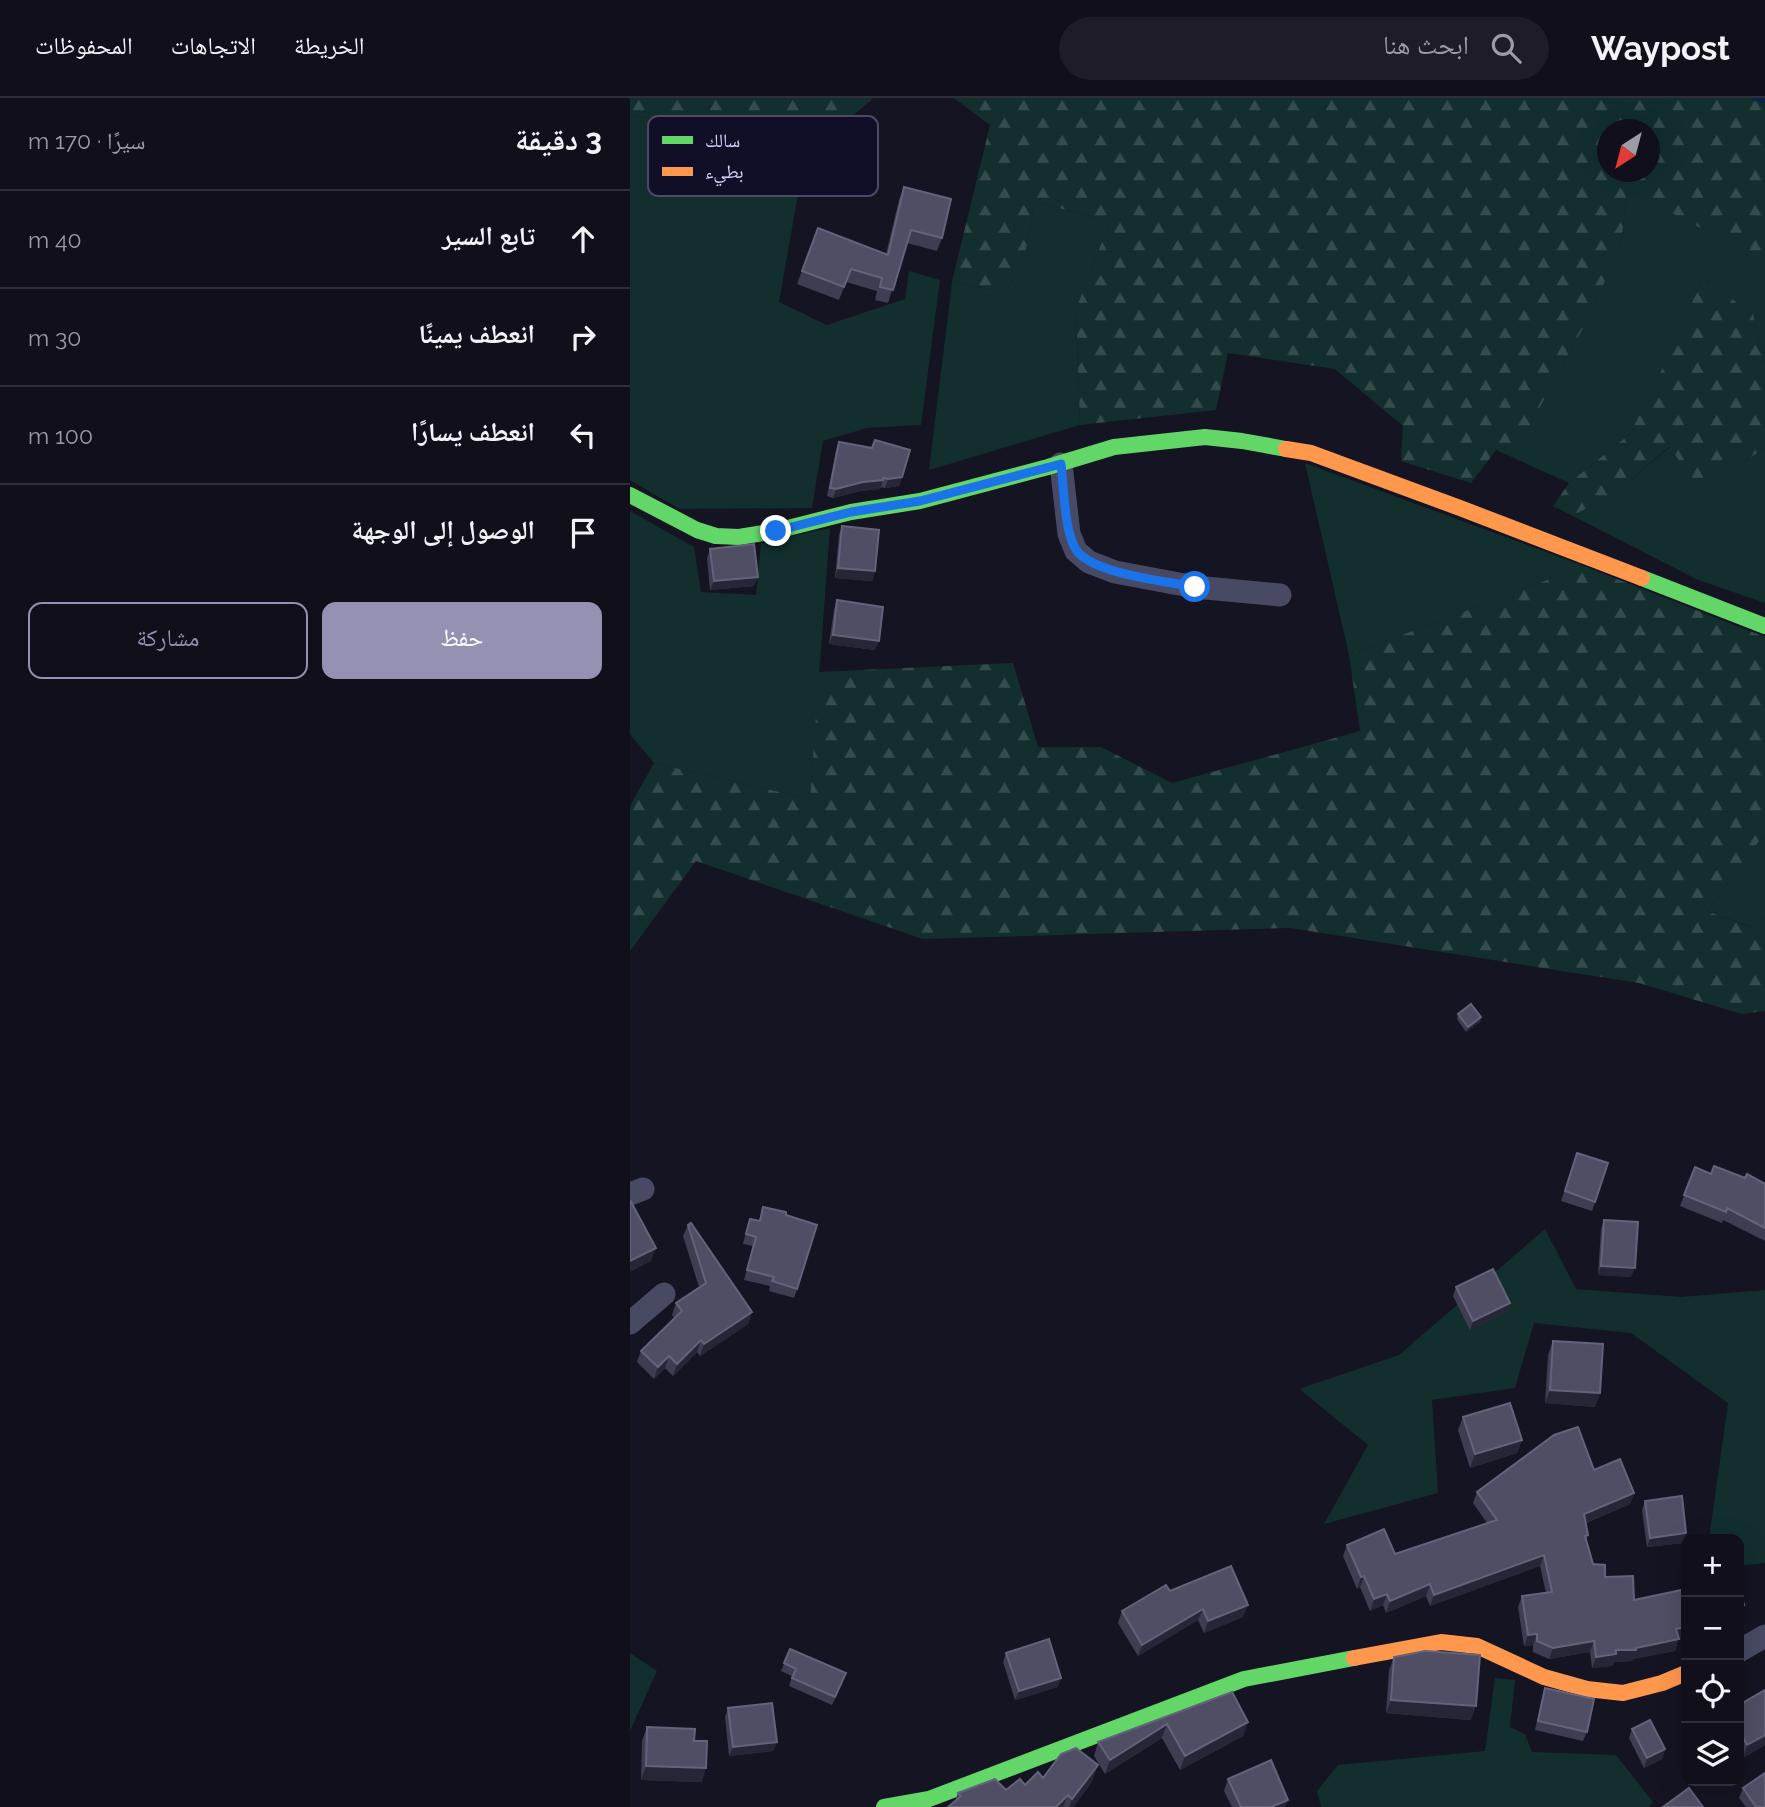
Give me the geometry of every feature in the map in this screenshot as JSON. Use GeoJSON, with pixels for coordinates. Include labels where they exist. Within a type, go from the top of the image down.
{"type":"FeatureCollection","features":[{"type":"Feature","properties":{"kind":"street"},"geometry":{"type":"LineString","coordinates":[[630,495],[697,530],[716,536],[739,537],[776,531],[851,512],[920,501],[1061,464],[1114,447],[1205,437],[1241,441],[1311,453],[1765,626]]}},
{"type":"Feature","properties":{"kind":"street"},"geometry":{"type":"LineString","coordinates":[[1061,464],[1069,534],[1076,551],[1089,562],[1115,572],[1195,587],[1280,595]]}},
{"type":"Feature","properties":{"kind":"street"},"geometry":{"type":"LineString","coordinates":[[630,1323],[664,1294]]}},
{"type":"Feature","properties":{"kind":"street"},"geometry":{"type":"LineString","coordinates":[[1744,1648],[1765,1636]]}},
{"type":"Feature","properties":{"kind":"street"},"geometry":{"type":"LineString","coordinates":[[884,1807],[929,1799],[1244,1679],[1441,1642],[1477,1646],[1544,1676],[1587,1689],[1623,1693],[1681,1675]]}},
{"type":"Feature","properties":{"kind":"green space"},"geometry":{"type":"Polygon","coordinates":[[[630,98],[873,98],[853,116],[648,116],[648,118],[630,114],[630,98]]]}},
{"type":"Feature","properties":{"kind":"green space"},"geometry":{"type":"Polygon","coordinates":[[[954,98],[1765,100],[1765,275],[1741,249],[1627,190],[1621,245],[1589,317],[1520,444],[1496,450],[1471,483],[1401,461],[1403,426],[1335,369],[1228,353],[1216,410],[1080,425],[1076,309],[1110,221],[1035,202],[1023,265],[1005,292],[952,282],[990,125],[954,98]]]}},
{"type":"Feature","properties":{"kind":"green space"},"geometry":{"type":"Polygon","coordinates":[[[630,114],[648,118],[648,196],[798,196],[779,302],[827,325],[905,299],[909,271],[940,280],[921,425],[867,428],[823,441],[812,508],[679,509],[630,480],[630,114]]]}},
{"type":"Feature","properties":{"kind":"green space"},"geometry":{"type":"Polygon","coordinates":[[[1627,190],[1741,249],[1765,275],[1765,362],[1753,314],[1702,278],[1677,340],[1630,434],[1569,483],[1496,450],[1520,444],[1589,317],[1621,245],[1627,190]]]}},
{"type":"Feature","properties":{"kind":"green space"},"geometry":{"type":"Polygon","coordinates":[[[1035,202],[1110,221],[1076,309],[1080,425],[929,470],[952,282],[1005,292],[1023,265],[1035,202]]]}},
{"type":"Feature","properties":{"kind":"green space"},"geometry":{"type":"Polygon","coordinates":[[[1702,278],[1753,314],[1765,362],[1765,448],[1701,489],[1669,447],[1622,487],[1573,516],[1553,506],[1569,483],[1630,434],[1674,345],[1702,278]]]}},
{"type":"Feature","properties":{"kind":"green space"},"geometry":{"type":"Polygon","coordinates":[[[1670,447],[1701,489],[1765,448],[1765,603],[1698,580],[1573,516],[1622,487],[1670,447]]]}},
{"type":"Feature","properties":{"kind":"green space"},"geometry":{"type":"Polygon","coordinates":[[[1305,463],[1584,566],[1349,655],[1305,463]]]}},
{"type":"Feature","properties":{"kind":"green space"},"geometry":{"type":"Polygon","coordinates":[[[630,511],[694,547],[701,592],[756,595],[761,543],[830,528],[810,799],[654,763],[630,734],[630,511]]]}},
{"type":"Feature","properties":{"kind":"green space"},"geometry":{"type":"Polygon","coordinates":[[[1584,566],[1765,637],[1765,833],[1707,911],[1753,928],[1765,918],[1765,1011],[1742,1014],[1639,983],[1290,928],[923,939],[696,861],[630,951],[630,806],[654,763],[810,799],[819,672],[1013,663],[1038,747],[1101,747],[1172,783],[1360,731],[1349,655],[1584,566]]]}},
{"type":"Feature","properties":{"kind":"green space"},"geometry":{"type":"Polygon","coordinates":[[[1765,833],[1765,918],[1754,928],[1707,911],[1765,833]]]}},
{"type":"Feature","properties":{"kind":"green space"},"geometry":{"type":"Polygon","coordinates":[[[1545,1229],[1576,1289],[1681,1297],[1765,1290],[1765,1563],[1744,1565],[1744,1534],[1710,1534],[1728,1403],[1631,1333],[1534,1323],[1515,1388],[1432,1400],[1438,1493],[1324,1524],[1368,1445],[1299,1389],[1399,1355],[1545,1229]]]}},
{"type":"Feature","properties":{"kind":"green space"},"geometry":{"type":"Polygon","coordinates":[[[630,1653],[657,1671],[630,1731],[630,1653]]]}},
{"type":"Feature","properties":{"kind":"green space"},"geometry":{"type":"Polygon","coordinates":[[[1495,1678],[1515,1680],[1510,1727],[1525,1734],[1532,1752],[1616,1755],[1653,1802],[1649,1807],[1321,1807],[1317,1791],[1338,1765],[1485,1751],[1495,1678]]]}},
{"type":"Feature","properties":{"kind":"building"},"geometry":{"type":"Polygon","coordinates":[[[904,187],[951,199],[942,238],[911,230],[893,290],[880,287],[882,278],[851,269],[844,287],[802,271],[818,228],[888,255],[904,187]]]}},
{"type":"Feature","properties":{"kind":"building"},"geometry":{"type":"Polygon","coordinates":[[[875,440],[910,450],[902,477],[830,488],[839,442],[872,448],[875,440]]]}},
{"type":"Feature","properties":{"kind":"building"},"geometry":{"type":"Polygon","coordinates":[[[842,526],[879,530],[875,571],[838,568],[842,526]]]}},
{"type":"Feature","properties":{"kind":"building"},"geometry":{"type":"Polygon","coordinates":[[[754,544],[758,577],[714,581],[710,549],[754,544]]]}},
{"type":"Feature","properties":{"kind":"building"},"geometry":{"type":"Polygon","coordinates":[[[837,600],[883,607],[879,641],[833,635],[837,600]]]}},
{"type":"Feature","properties":{"kind":"building"},"geometry":{"type":"Polygon","coordinates":[[[1471,1004],[1481,1017],[1468,1027],[1458,1014],[1471,1004]]]}},
{"type":"Feature","properties":{"kind":"building"},"geometry":{"type":"Polygon","coordinates":[[[1577,1153],[1608,1163],[1595,1202],[1565,1191],[1577,1153]]]}},
{"type":"Feature","properties":{"kind":"building"},"geometry":{"type":"Polygon","coordinates":[[[1714,1166],[1745,1178],[1747,1174],[1765,1184],[1765,1228],[1727,1208],[1726,1212],[1684,1195],[1695,1167],[1711,1174],[1714,1166]]]}},
{"type":"Feature","properties":{"kind":"building"},"geometry":{"type":"Polygon","coordinates":[[[630,1200],[656,1248],[630,1261],[630,1200]]]}},
{"type":"Feature","properties":{"kind":"building"},"geometry":{"type":"Polygon","coordinates":[[[763,1207],[786,1212],[786,1215],[817,1225],[797,1289],[772,1281],[774,1277],[747,1270],[756,1237],[746,1234],[750,1219],[760,1221],[763,1207]]]}},
{"type":"Feature","properties":{"kind":"building"},"geometry":{"type":"Polygon","coordinates":[[[1604,1220],[1638,1222],[1635,1268],[1601,1266],[1604,1220]]]}},
{"type":"Feature","properties":{"kind":"building"},"geometry":{"type":"Polygon","coordinates":[[[691,1223],[752,1312],[704,1344],[701,1340],[677,1364],[669,1356],[658,1367],[641,1351],[682,1311],[676,1303],[706,1283],[688,1225],[691,1223]]]}},
{"type":"Feature","properties":{"kind":"building"},"geometry":{"type":"Polygon","coordinates":[[[1493,1269],[1510,1303],[1473,1321],[1456,1287],[1493,1269]]]}},
{"type":"Feature","properties":{"kind":"building"},"geometry":{"type":"Polygon","coordinates":[[[1553,1341],[1603,1344],[1600,1393],[1550,1390],[1553,1341]]]}},
{"type":"Feature","properties":{"kind":"building"},"geometry":{"type":"Polygon","coordinates":[[[1510,1403],[1522,1440],[1475,1454],[1463,1417],[1510,1403]]]}},
{"type":"Feature","properties":{"kind":"building"},"geometry":{"type":"Polygon","coordinates":[[[1578,1427],[1594,1470],[1620,1459],[1634,1493],[1584,1514],[1588,1535],[1585,1536],[1593,1564],[1605,1565],[1605,1577],[1633,1576],[1634,1600],[1681,1590],[1681,1628],[1676,1629],[1679,1639],[1636,1650],[1616,1650],[1616,1654],[1596,1657],[1594,1641],[1553,1648],[1537,1641],[1537,1634],[1528,1635],[1522,1596],[1552,1592],[1544,1555],[1434,1595],[1430,1584],[1390,1601],[1387,1594],[1374,1599],[1347,1545],[1384,1529],[1395,1554],[1497,1520],[1477,1492],[1554,1435],[1578,1427]]]}},
{"type":"Feature","properties":{"kind":"building"},"geometry":{"type":"Polygon","coordinates":[[[1682,1496],[1686,1533],[1650,1538],[1645,1501],[1682,1496]]]}},
{"type":"Feature","properties":{"kind":"building"},"geometry":{"type":"Polygon","coordinates":[[[1231,1566],[1248,1605],[1208,1621],[1203,1609],[1142,1645],[1122,1611],[1166,1585],[1170,1591],[1231,1566]]]}},
{"type":"Feature","properties":{"kind":"building"},"geometry":{"type":"Polygon","coordinates":[[[1049,1639],[1061,1678],[1019,1691],[1006,1653],[1049,1639]]]}},
{"type":"Feature","properties":{"kind":"building"},"geometry":{"type":"Polygon","coordinates":[[[790,1649],[846,1673],[835,1697],[792,1678],[796,1669],[784,1663],[790,1649]]]}},
{"type":"Feature","properties":{"kind":"building"},"geometry":{"type":"Polygon","coordinates":[[[1425,1651],[1480,1655],[1476,1706],[1391,1700],[1394,1657],[1425,1651]]]}},
{"type":"Feature","properties":{"kind":"building"},"geometry":{"type":"Polygon","coordinates":[[[1545,1688],[1594,1699],[1587,1732],[1538,1721],[1545,1688]]]}},
{"type":"Feature","properties":{"kind":"building"},"geometry":{"type":"Polygon","coordinates":[[[1765,1690],[1765,1735],[1747,1745],[1744,1739],[1744,1702],[1765,1690]]]}},
{"type":"Feature","properties":{"kind":"building"},"geometry":{"type":"Polygon","coordinates":[[[1232,1692],[1248,1722],[1185,1756],[1167,1724],[1110,1760],[1098,1742],[1232,1692]]]}},
{"type":"Feature","properties":{"kind":"building"},"geometry":{"type":"Polygon","coordinates":[[[772,1703],[777,1742],[733,1747],[728,1708],[772,1703]]]}},
{"type":"Feature","properties":{"kind":"building"},"geometry":{"type":"Polygon","coordinates":[[[1650,1720],[1665,1749],[1647,1758],[1632,1729],[1650,1720]]]}},
{"type":"Feature","properties":{"kind":"building"},"geometry":{"type":"Polygon","coordinates":[[[647,1727],[695,1729],[694,1741],[707,1741],[706,1768],[646,1766],[647,1727]]]}},
{"type":"Feature","properties":{"kind":"building"},"geometry":{"type":"Polygon","coordinates":[[[1076,1748],[1098,1765],[1072,1799],[1068,1795],[1056,1807],[948,1807],[961,1796],[958,1793],[995,1779],[1006,1790],[1020,1779],[1025,1785],[1038,1772],[1043,1778],[1061,1754],[1076,1748]]]}},
{"type":"Feature","properties":{"kind":"building"},"geometry":{"type":"Polygon","coordinates":[[[1271,1760],[1288,1800],[1271,1807],[1241,1807],[1228,1779],[1271,1760]]]}},
{"type":"Feature","properties":{"kind":"building"},"geometry":{"type":"Polygon","coordinates":[[[1765,1773],[1765,1807],[1756,1807],[1743,1788],[1765,1773]]]}},
{"type":"Feature","properties":{"kind":"building"},"geometry":{"type":"Polygon","coordinates":[[[1689,1788],[1703,1807],[1663,1807],[1689,1788]]]}},
{"type":"Feature","properties":{"kind":"waterway"},"geometry":{"type":"LineString","coordinates":[[1755,98],[1765,100]]}},
{"type":"Feature","properties":{"kind":"traffic: fast"},"geometry":{"type":"LineString","coordinates":[[630,495],[697,530],[716,536],[739,537],[776,531],[851,512],[920,501],[1114,447],[1205,437],[1286,449]]}},
{"type":"Feature","properties":{"kind":"traffic: fast"},"geometry":{"type":"LineString","coordinates":[[1642,578],[1765,626]]}},
{"type":"Feature","properties":{"kind":"traffic: fast"},"geometry":{"type":"LineString","coordinates":[[884,1807],[929,1799],[1244,1679],[1354,1658]]}},
{"type":"Feature","properties":{"kind":"traffic: slow"},"geometry":{"type":"LineString","coordinates":[[1286,449],[1311,453],[1642,578]]}},
{"type":"Feature","properties":{"kind":"traffic: slow"},"geometry":{"type":"LineString","coordinates":[[1354,1658],[1441,1642],[1477,1646],[1544,1677],[1587,1689],[1623,1693],[1681,1675]]}},
{"type":"Feature","properties":{"kind":"route"},"geometry":{"type":"LineString","coordinates":[[776,531],[851,512],[920,501],[1061,464],[1069,534],[1076,551],[1089,562],[1115,572],[1195,587]]}}]}
